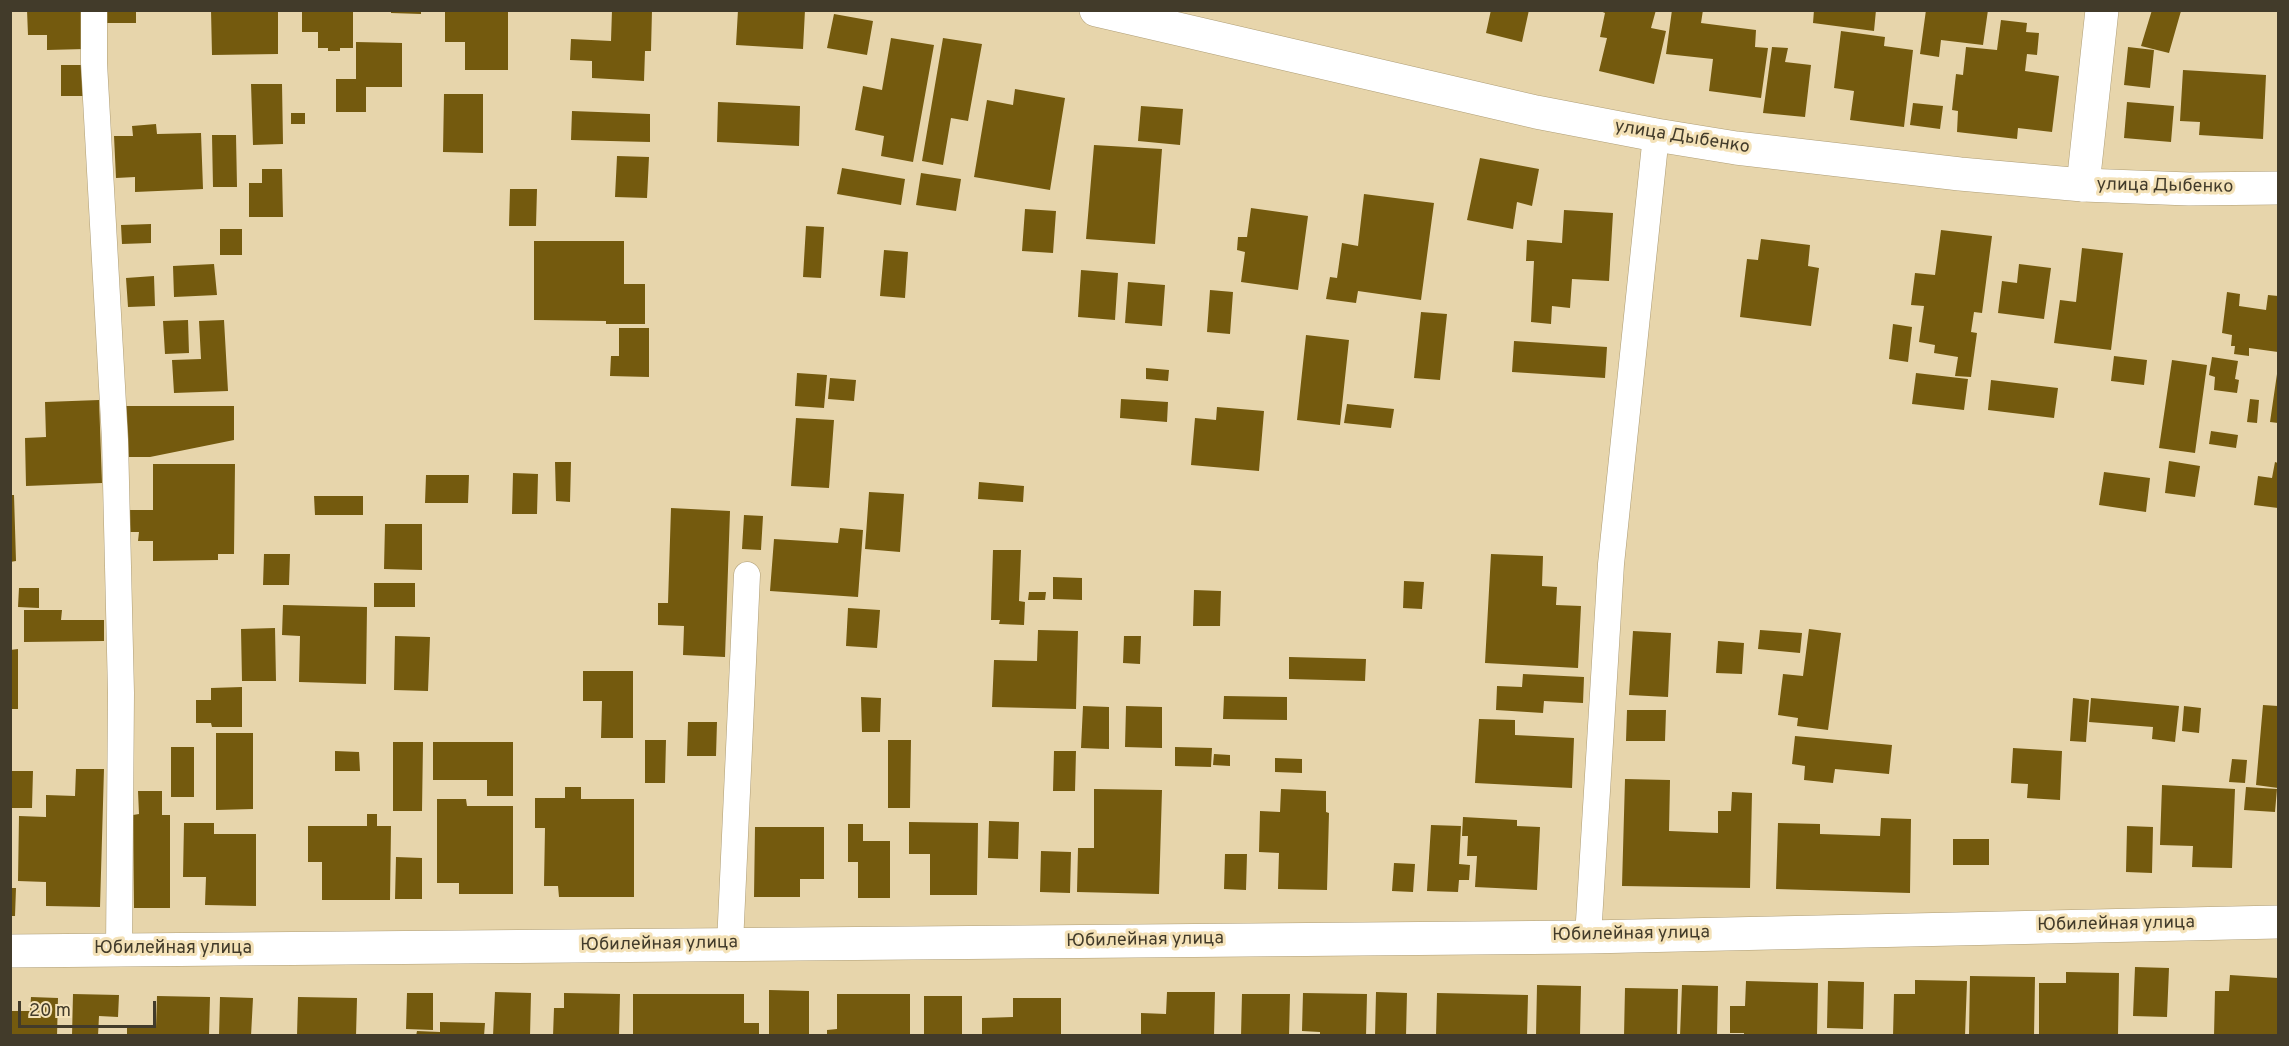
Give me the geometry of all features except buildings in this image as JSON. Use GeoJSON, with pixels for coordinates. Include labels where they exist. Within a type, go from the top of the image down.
{"type":"FeatureCollection","features":[{"type":"Feature","properties":{"kind":"street","name":"улица Дыбенко"},"geometry":{"type":"LineString","coordinates":[[1096,10],[1536,112],[1736,148],[1960,174],[2084,185],[2189,189],[2278,188]]}},
{"type":"Feature","properties":{"kind":"street"},"geometry":{"type":"LineString","coordinates":[[2084,185],[2102,10]]}},
{"type":"Feature","properties":{"kind":"street","name":"Юбилейная улица"},"geometry":{"type":"LineString","coordinates":[[10,951],[1588,937],[2278,922]]}},
{"type":"Feature","properties":{"kind":"lane"},"geometry":{"type":"LineString","coordinates":[[94,10],[94,63],[115,440],[121,693],[119,950]]}},
{"type":"Feature","properties":{"kind":"lane"},"geometry":{"type":"LineString","coordinates":[[1588,937],[1611,564],[1656,135]]}},
{"type":"Feature","properties":{"kind":"lane"},"geometry":{"type":"LineString","coordinates":[[729,944],[747,575]]}}]}
